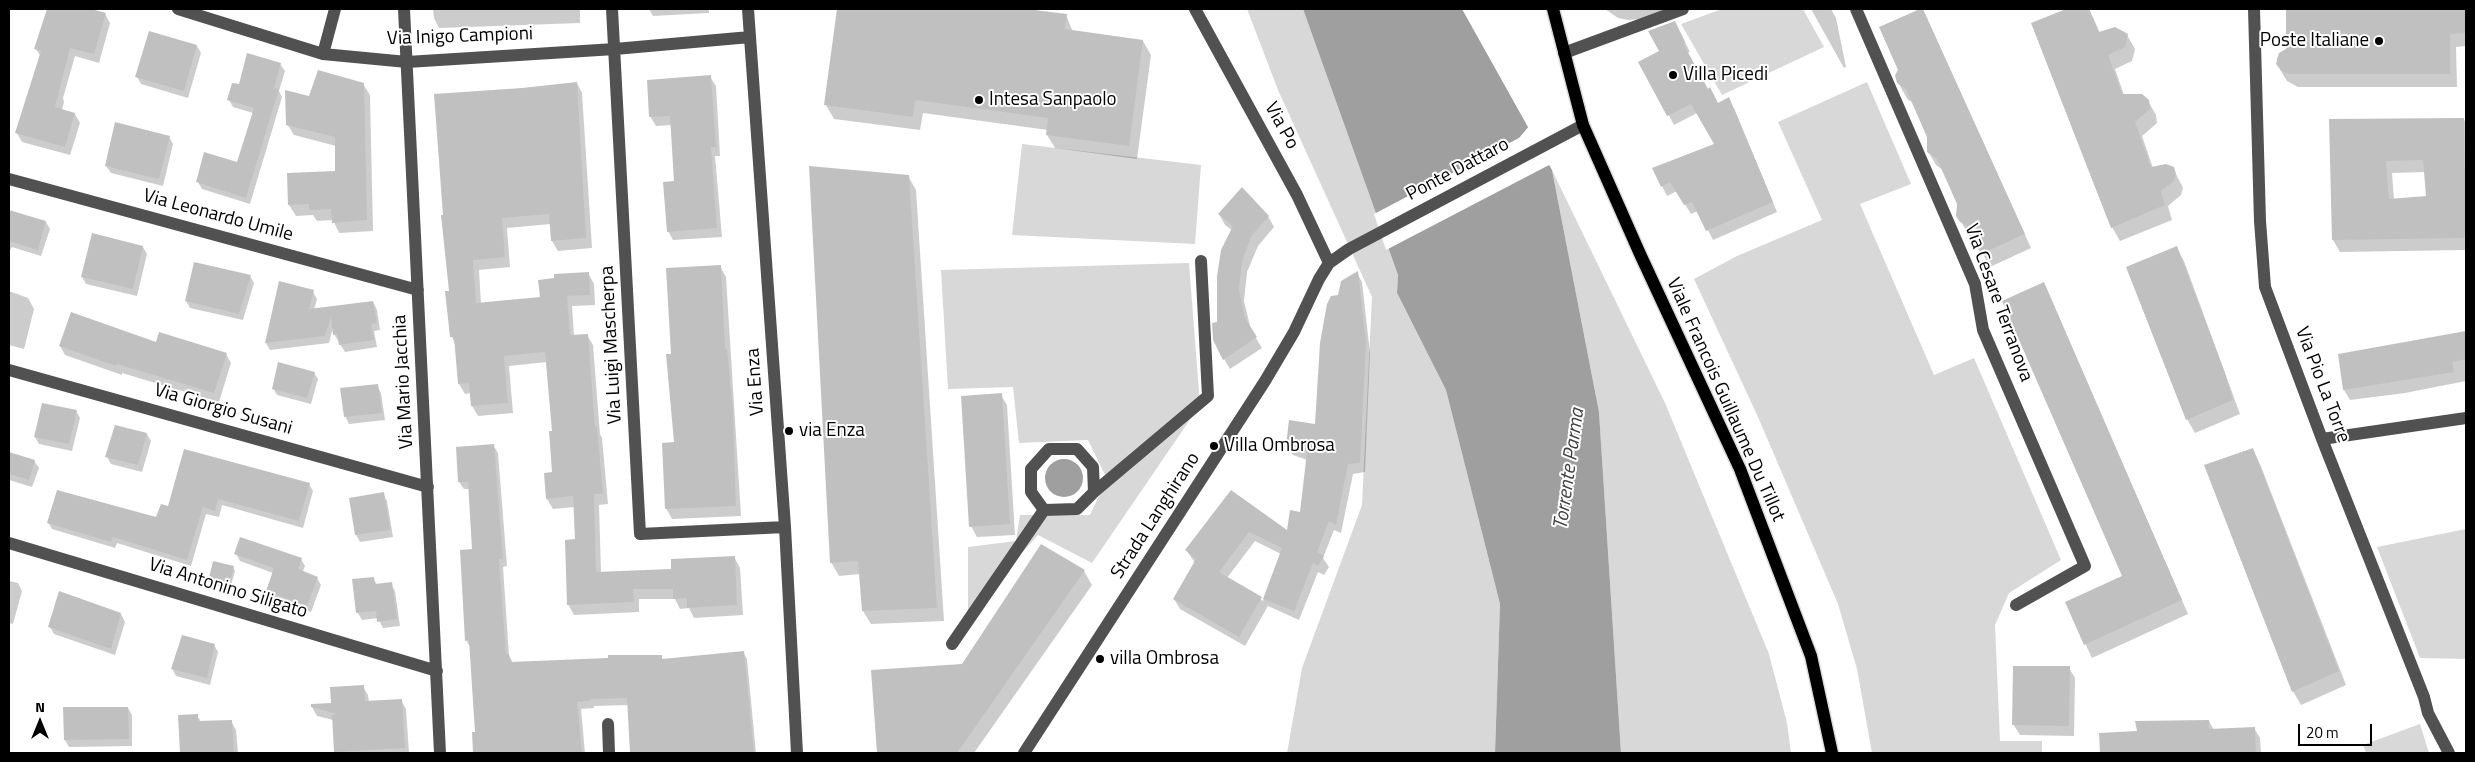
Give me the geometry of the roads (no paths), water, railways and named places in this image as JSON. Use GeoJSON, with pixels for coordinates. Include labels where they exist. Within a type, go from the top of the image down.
{"type":"FeatureCollection","features":[{"type":"Feature","properties":{"kind":"main road","name":"Viale Francois Guillaume Du Tillot"},"geometry":{"type":"LineString","coordinates":[[1553,9],[1583,125],[1640,254],[1740,469],[1811,656],[1832,753]]}},
{"type":"Feature","properties":{"kind":"street","name":"Via Inigo Campioni"},"geometry":{"type":"LineString","coordinates":[[178,9],[323,54],[407,62],[615,49],[750,37]]}},
{"type":"Feature","properties":{"kind":"street"},"geometry":{"type":"LineString","coordinates":[[323,54],[335,9]]}},
{"type":"Feature","properties":{"kind":"street","name":"Via Mario Jacchia"},"geometry":{"type":"LineString","coordinates":[[404,9],[440,753]]}},
{"type":"Feature","properties":{"kind":"street","name":"Via Luigi Mascherpa"},"geometry":{"type":"LineString","coordinates":[[612,9],[640,534],[785,527]]}},
{"type":"Feature","properties":{"kind":"street","name":"Via Enza"},"geometry":{"type":"LineString","coordinates":[[748,9],[785,527],[797,753]]}},
{"type":"Feature","properties":{"kind":"street","name":"Via Po"},"geometry":{"type":"LineString","coordinates":[[1196,9],[1297,195],[1330,264]]}},
{"type":"Feature","properties":{"kind":"street"},"geometry":{"type":"LineString","coordinates":[[1564,53],[1682,9]]}},
{"type":"Feature","properties":{"kind":"street","name":"Via Cesare Terranova"},"geometry":{"type":"LineString","coordinates":[[1856,9],[1974,284],[1983,330],[2085,566],[2016,605]]}},
{"type":"Feature","properties":{"kind":"street","name":"Via Pio La Torre"},"geometry":{"type":"LineString","coordinates":[[2254,9],[2260,221],[2265,287],[2322,439],[2421,689],[2428,713],[2449,753]]}},
{"type":"Feature","properties":{"kind":"street","name":"Ponte Dattaro"},"geometry":{"type":"LineString","coordinates":[[1349,249],[1583,125]]}},
{"type":"Feature","properties":{"kind":"street","name":"Via Leonardo Umile"},"geometry":{"type":"LineString","coordinates":[[9,179],[418,290]]}},
{"type":"Feature","properties":{"kind":"street","name":"Strada Langhirano"},"geometry":{"type":"LineString","coordinates":[[1024,753],[1265,381],[1294,332],[1319,279],[1330,264],[1349,249]]}},
{"type":"Feature","properties":{"kind":"street"},"geometry":{"type":"LineString","coordinates":[[1044,510],[1077,509],[1094,492],[1208,396],[1201,261]]}},
{"type":"Feature","properties":{"kind":"street","name":"Via Giorgio Susani"},"geometry":{"type":"LineString","coordinates":[[9,370],[428,487]]}},
{"type":"Feature","properties":{"kind":"street"},"geometry":{"type":"LineString","coordinates":[[2322,439],[2466,418]]}},
{"type":"Feature","properties":{"kind":"street"},"geometry":{"type":"LineString","coordinates":[[1044,510],[1031,492],[1030,470],[1049,450],[1077,449],[1093,468],[1094,492]]}},
{"type":"Feature","properties":{"kind":"street"},"geometry":{"type":"LineString","coordinates":[[952,644],[1044,510]]}},
{"type":"Feature","properties":{"kind":"street","name":"Via Antonino Siligato"},"geometry":{"type":"LineString","coordinates":[[9,543],[437,671]]}},
{"type":"Feature","properties":{"kind":"street"},"geometry":{"type":"LineString","coordinates":[[608,724],[609,753]]}},
{"type":"Feature","properties":{"kind":"water","name":"Torrente Parma"},"geometry":{"type":"Polygon","coordinates":[[[1303,9],[1462,9],[1552,170],[1599,412],[1621,753],[1495,753],[1500,604],[1446,390],[1397,293],[1398,275],[1303,9]]]}},
{"type":"Feature","properties":{"kind":"water"},"geometry":{"type":"Polygon","coordinates":[[[1064,459],[1071,460],[1077,465],[1082,471],[1082,485],[1077,491],[1071,496],[1064,497],[1057,496],[1051,491],[1046,485],[1045,478],[1046,471],[1051,465],[1057,460],[1064,459]]]}},
{"type":"Feature","properties":{"kind":"place","name":"Poste Italiane"},"geometry":{"type":"Point","coordinates":[2379,41]}},
{"type":"Feature","properties":{"kind":"place","name":"Villa Picedi"},"geometry":{"type":"Point","coordinates":[1673,75]}},
{"type":"Feature","properties":{"kind":"place","name":"Intesa Sanpaolo"},"geometry":{"type":"Point","coordinates":[979,100]}},
{"type":"Feature","properties":{"kind":"place","name":"via Enza"},"geometry":{"type":"Point","coordinates":[789,431]}},
{"type":"Feature","properties":{"kind":"place","name":"Villa Ombrosa"},"geometry":{"type":"Point","coordinates":[1214,446]}},
{"type":"Feature","properties":{"kind":"place","name":"villa Ombrosa"},"geometry":{"type":"Point","coordinates":[1100,659]}}]}
